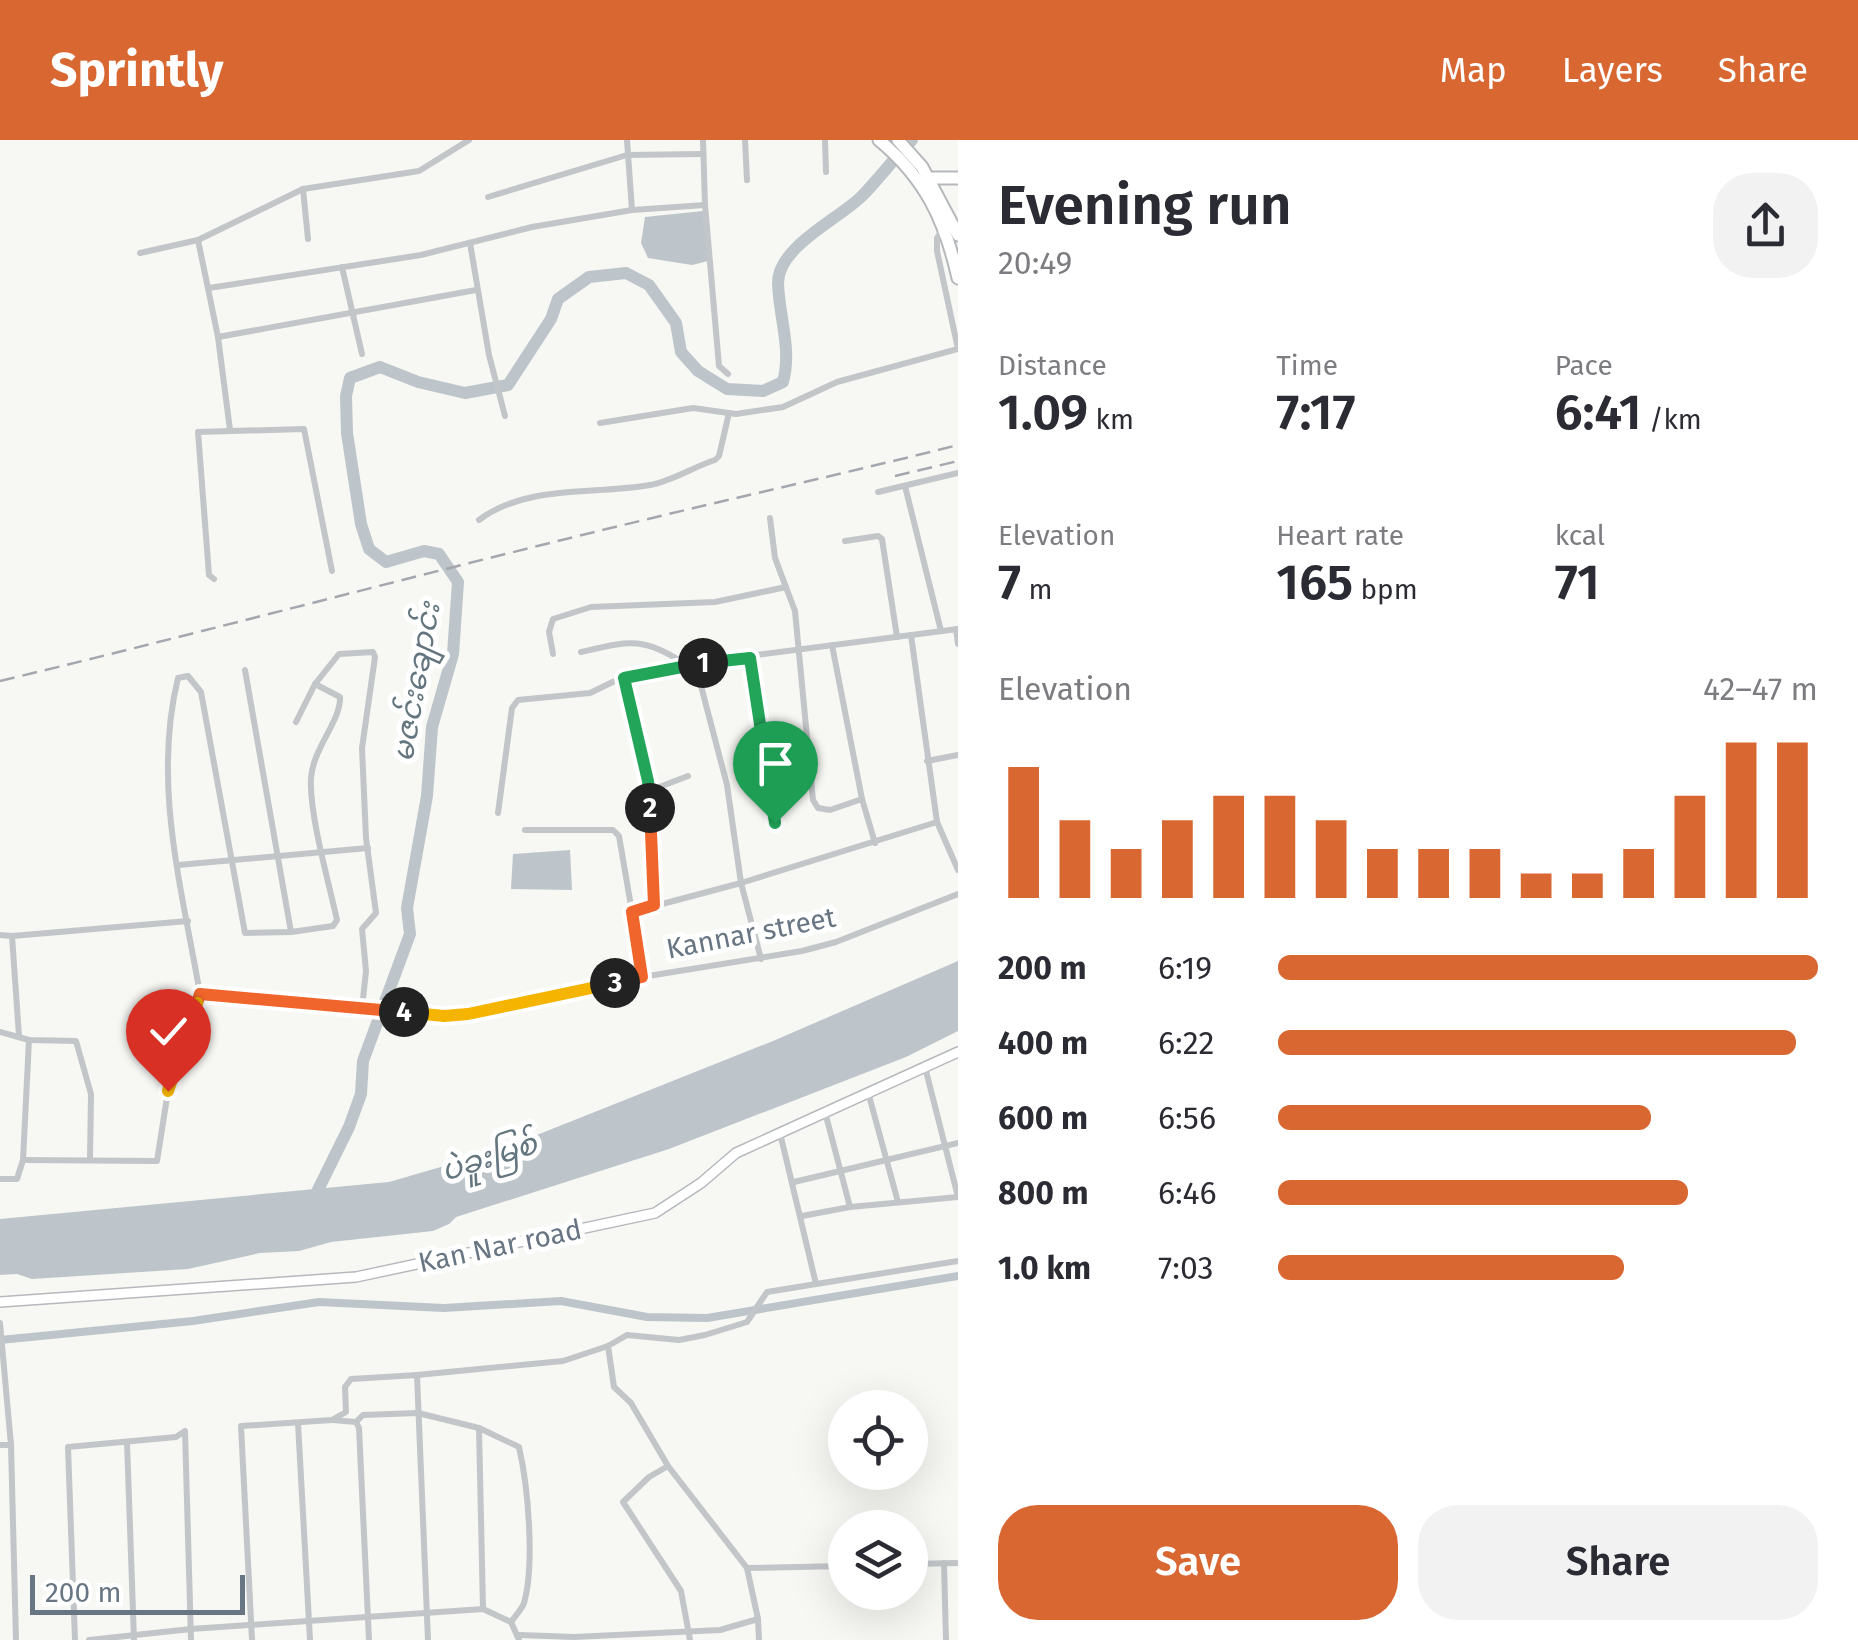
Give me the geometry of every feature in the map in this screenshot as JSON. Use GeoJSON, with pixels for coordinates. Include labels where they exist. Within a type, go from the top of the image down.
{"type":"FeatureCollection","features":[{"type":"Feature","properties":{"kind":"highway"},"geometry":{"type":"LineString","coordinates":[[879,140],[901,148],[928,178],[954,227],[958,278]]}},
{"type":"Feature","properties":{"kind":"highway"},"geometry":{"type":"LineString","coordinates":[[901,148],[937,209],[954,227]]}},
{"type":"Feature","properties":{"kind":"highway"},"geometry":{"type":"LineString","coordinates":[[928,178],[958,178]]}},
{"type":"Feature","properties":{"kind":"street"},"geometry":{"type":"LineString","coordinates":[[140,252],[198,240],[303,189],[419,171],[469,140]]}},
{"type":"Feature","properties":{"kind":"street"},"geometry":{"type":"LineString","coordinates":[[627,140],[632,210]]}},
{"type":"Feature","properties":{"kind":"street"},"geometry":{"type":"LineString","coordinates":[[703,140],[719,366],[728,374]]}},
{"type":"Feature","properties":{"kind":"street"},"geometry":{"type":"LineString","coordinates":[[745,140],[747,180]]}},
{"type":"Feature","properties":{"kind":"street"},"geometry":{"type":"LineString","coordinates":[[825,140],[826,172]]}},
{"type":"Feature","properties":{"kind":"street"},"geometry":{"type":"LineString","coordinates":[[488,197],[627,155],[702,154]]}},
{"type":"Feature","properties":{"kind":"street"},"geometry":{"type":"LineString","coordinates":[[303,189],[308,239]]}},
{"type":"Feature","properties":{"kind":"street"},"geometry":{"type":"LineString","coordinates":[[209,288],[421,254],[532,227],[632,210],[705,206]]}},
{"type":"Feature","properties":{"kind":"street"},"geometry":{"type":"LineString","coordinates":[[600,423],[693,408],[729,413],[783,407],[837,382],[958,350],[937,251],[937,238],[954,227]]}},
{"type":"Feature","properties":{"kind":"street"},"geometry":{"type":"LineString","coordinates":[[198,240],[218,337],[230,430]]}},
{"type":"Feature","properties":{"kind":"street"},"geometry":{"type":"LineString","coordinates":[[470,242],[476,290],[505,416]]}},
{"type":"Feature","properties":{"kind":"street"},"geometry":{"type":"LineString","coordinates":[[342,267],[362,354]]}},
{"type":"Feature","properties":{"kind":"street"},"geometry":{"type":"LineString","coordinates":[[218,337],[476,290]]}},
{"type":"Feature","properties":{"kind":"street"},"geometry":{"type":"LineString","coordinates":[[479,520],[498,505],[651,484],[715,460],[729,413]]}},
{"type":"Feature","properties":{"kind":"street"},"geometry":{"type":"LineString","coordinates":[[214,579],[208,575],[198,432],[304,429],[332,571]]}},
{"type":"Feature","properties":{"kind":"street"},"geometry":{"type":"LineString","coordinates":[[878,492],[958,474]]}},
{"type":"Feature","properties":{"kind":"street"},"geometry":{"type":"LineString","coordinates":[[906,486],[941,631]]}},
{"type":"Feature","properties":{"kind":"street"},"geometry":{"type":"LineString","coordinates":[[770,518],[776,558],[794,611],[813,800],[818,808],[830,810],[862,799]]}},
{"type":"Feature","properties":{"kind":"street"},"geometry":{"type":"LineString","coordinates":[[844,541],[878,536],[882,540],[897,637]]}},
{"type":"Feature","properties":{"kind":"street"},"geometry":{"type":"LineString","coordinates":[[554,654],[549,632],[554,619],[578,610],[715,602],[786,587]]}},
{"type":"Feature","properties":{"kind":"street"},"geometry":{"type":"LineString","coordinates":[[498,813],[512,708],[518,700],[590,692],[624,678],[691,664],[941,631],[957,629],[958,644]]}},
{"type":"Feature","properties":{"kind":"street"},"geometry":{"type":"LineString","coordinates":[[911,635],[936,822],[958,870]]}},
{"type":"Feature","properties":{"kind":"street"},"geometry":{"type":"LineString","coordinates":[[581,652],[614,645],[652,644],[691,664],[727,785],[741,883],[761,960]]}},
{"type":"Feature","properties":{"kind":"street"},"geometry":{"type":"LineString","coordinates":[[832,645],[862,799],[875,843]]}},
{"type":"Feature","properties":{"kind":"street"},"geometry":{"type":"LineString","coordinates":[[296,722],[315,684],[339,654],[372,652],[376,657],[362,748],[376,913],[362,929],[366,1008]]}},
{"type":"Feature","properties":{"kind":"street"},"geometry":{"type":"LineString","coordinates":[[750,658],[775,823]]}},
{"type":"Feature","properties":{"kind":"street"},"geometry":{"type":"LineString","coordinates":[[244,670],[291,932]]}},
{"type":"Feature","properties":{"kind":"street"},"geometry":{"type":"LineString","coordinates":[[23,1160],[157,1161],[168,1091],[200,994],[166,795],[168,721],[178,678],[188,676],[201,692],[245,933],[291,932],[333,926],[337,920],[311,778],[320,743],[341,704],[340,697],[315,684]]}},
{"type":"Feature","properties":{"kind":"street"},"geometry":{"type":"LineString","coordinates":[[624,678],[650,790],[654,905]]}},
{"type":"Feature","properties":{"kind":"street"},"geometry":{"type":"LineString","coordinates":[[926,761],[958,755]]}},
{"type":"Feature","properties":{"kind":"street"},"geometry":{"type":"LineString","coordinates":[[650,790],[688,776]]}},
{"type":"Feature","properties":{"kind":"street"},"geometry":{"type":"LineString","coordinates":[[632,912],[741,883],[936,822]]}},
{"type":"Feature","properties":{"kind":"street"},"geometry":{"type":"LineString","coordinates":[[526,830],[613,830],[619,836],[642,977]]}},
{"type":"Feature","properties":{"kind":"street"},"geometry":{"type":"LineString","coordinates":[[178,865],[368,848]]}},
{"type":"Feature","properties":{"kind":"street","name":"Kannar street"},"geometry":{"type":"LineString","coordinates":[[200,994],[444,1016],[468,1014],[642,977],[761,960],[836,942],[958,894]]}},
{"type":"Feature","properties":{"kind":"street"},"geometry":{"type":"LineString","coordinates":[[0,936],[188,921]]}},
{"type":"Feature","properties":{"kind":"street"},"geometry":{"type":"LineString","coordinates":[[12,936],[18,1036]]}},
{"type":"Feature","properties":{"kind":"street"},"geometry":{"type":"LineString","coordinates":[[0,1032],[30,1040],[76,1041],[91,1094],[90,1160]]}},
{"type":"Feature","properties":{"kind":"street"},"geometry":{"type":"LineString","coordinates":[[0,1179],[17,1179],[23,1160],[30,1040]]}},
{"type":"Feature","properties":{"kind":"street","name":"Kan Nar road"},"geometry":{"type":"LineString","coordinates":[[0,1302],[356,1277],[655,1213],[701,1183],[736,1152],[958,1052]]}},
{"type":"Feature","properties":{"kind":"street"},"geometry":{"type":"LineString","coordinates":[[802,1216],[850,1207],[958,1197],[925,1067]]}},
{"type":"Feature","properties":{"kind":"street"},"geometry":{"type":"LineString","coordinates":[[868,1092],[898,1202]]}},
{"type":"Feature","properties":{"kind":"street"},"geometry":{"type":"LineString","coordinates":[[824,1112],[850,1207]]}},
{"type":"Feature","properties":{"kind":"street"},"geometry":{"type":"LineString","coordinates":[[780,1133],[816,1284]]}},
{"type":"Feature","properties":{"kind":"street"},"geometry":{"type":"LineString","coordinates":[[794,1182],[958,1142]]}},
{"type":"Feature","properties":{"kind":"street"},"geometry":{"type":"LineString","coordinates":[[332,1420],[346,1412],[345,1387],[351,1379],[563,1361],[608,1346],[627,1335],[679,1340],[747,1322],[767,1292],[958,1261]]}},
{"type":"Feature","properties":{"kind":"street"},"geometry":{"type":"LineString","coordinates":[[0,1324],[11,1445],[16,1640]]}},
{"type":"Feature","properties":{"kind":"street"},"geometry":{"type":"LineString","coordinates":[[608,1346],[614,1387],[631,1403],[668,1466],[747,1568],[758,1619],[758,1640]]}},
{"type":"Feature","properties":{"kind":"street"},"geometry":{"type":"LineString","coordinates":[[417,1375],[428,1640]]}},
{"type":"Feature","properties":{"kind":"street"},"geometry":{"type":"LineString","coordinates":[[369,1640],[356,1422],[363,1415],[418,1413],[479,1428],[518,1447],[526,1477],[528,1563],[523,1605],[511,1622]]}},
{"type":"Feature","properties":{"kind":"street"},"geometry":{"type":"LineString","coordinates":[[252,1640],[241,1426],[356,1422]]}},
{"type":"Feature","properties":{"kind":"street"},"geometry":{"type":"LineString","coordinates":[[298,1424],[310,1640]]}},
{"type":"Feature","properties":{"kind":"street"},"geometry":{"type":"LineString","coordinates":[[479,1428],[483,1609]]}},
{"type":"Feature","properties":{"kind":"street"},"geometry":{"type":"LineString","coordinates":[[75,1640],[68,1447],[185,1432],[191,1640]]}},
{"type":"Feature","properties":{"kind":"street"},"geometry":{"type":"LineString","coordinates":[[127,1442],[134,1637]]}},
{"type":"Feature","properties":{"kind":"street"},"geometry":{"type":"LineString","coordinates":[[0,1445],[11,1445]]}},
{"type":"Feature","properties":{"kind":"street"},"geometry":{"type":"LineString","coordinates":[[668,1466],[649,1477],[623,1502],[681,1591],[690,1636]]}},
{"type":"Feature","properties":{"kind":"street"},"geometry":{"type":"LineString","coordinates":[[928,1563],[958,1563]]}},
{"type":"Feature","properties":{"kind":"street"},"geometry":{"type":"LineString","coordinates":[[944,1563],[946,1640]]}},
{"type":"Feature","properties":{"kind":"street"},"geometry":{"type":"LineString","coordinates":[[747,1568],[828,1566]]}},
{"type":"Feature","properties":{"kind":"street"},"geometry":{"type":"LineString","coordinates":[[89,1640],[190,1629],[483,1609],[511,1622],[519,1638],[690,1636],[758,1619]]}},
{"type":"Feature","properties":{"kind":"water"},"geometry":{"type":"Polygon","coordinates":[[[703,211],[708,261],[692,265],[648,258],[641,243],[645,217],[703,211]]]}},
{"type":"Feature","properties":{"kind":"water"},"geometry":{"type":"Polygon","coordinates":[[[570,850],[572,890],[511,889],[513,854],[570,850]]]}},
{"type":"Feature","properties":{"kind":"water","name":"ပဲခူးမြစ်"},"geometry":{"type":"Polygon","coordinates":[[[958,961],[958,1031],[906,1057],[669,1149],[456,1217],[433,1231],[260,1253],[188,1269],[32,1279],[17,1274],[0,1275],[0,1219],[389,1182],[499,1150],[773,1041],[958,961]]]}},
{"type":"Feature","properties":{"kind":"waterway","name":"မဇင်းချောင်း"},"geometry":{"type":"LineString","coordinates":[[312,1202],[349,1127],[361,1094],[363,1061],[410,934],[407,908],[427,796],[432,727],[453,654],[458,582],[439,554],[424,551],[386,562],[369,549],[361,524],[347,433],[346,396],[350,378],[380,367],[418,382],[465,393],[508,385],[551,319],[558,299],[589,277],[626,273],[649,285],[676,323],[681,352],[698,371],[727,389],[763,391],[783,382],[786,345],[778,283],[788,258],[810,235],[861,197],[912,140]]}},
{"type":"Feature","properties":{"kind":"waterway"},"geometry":{"type":"LineString","coordinates":[[0,1340],[193,1321],[319,1302],[444,1308],[561,1301],[647,1317],[707,1318],[958,1276]]}},
{"type":"Feature","properties":{"kind":"railway"},"geometry":{"type":"LineString","coordinates":[[0,681],[958,445]]}},
{"type":"Feature","properties":{"kind":"railway"},"geometry":{"type":"LineString","coordinates":[[895,476],[958,461]]}},
{"type":"Feature","properties":{"kind":"route"},"geometry":{"type":"LineString","coordinates":[[168,1091],[200,994],[444,1016],[642,977],[632,912],[654,905],[650,790],[624,678],[695,663],[750,658],[775,823]]}}]}
